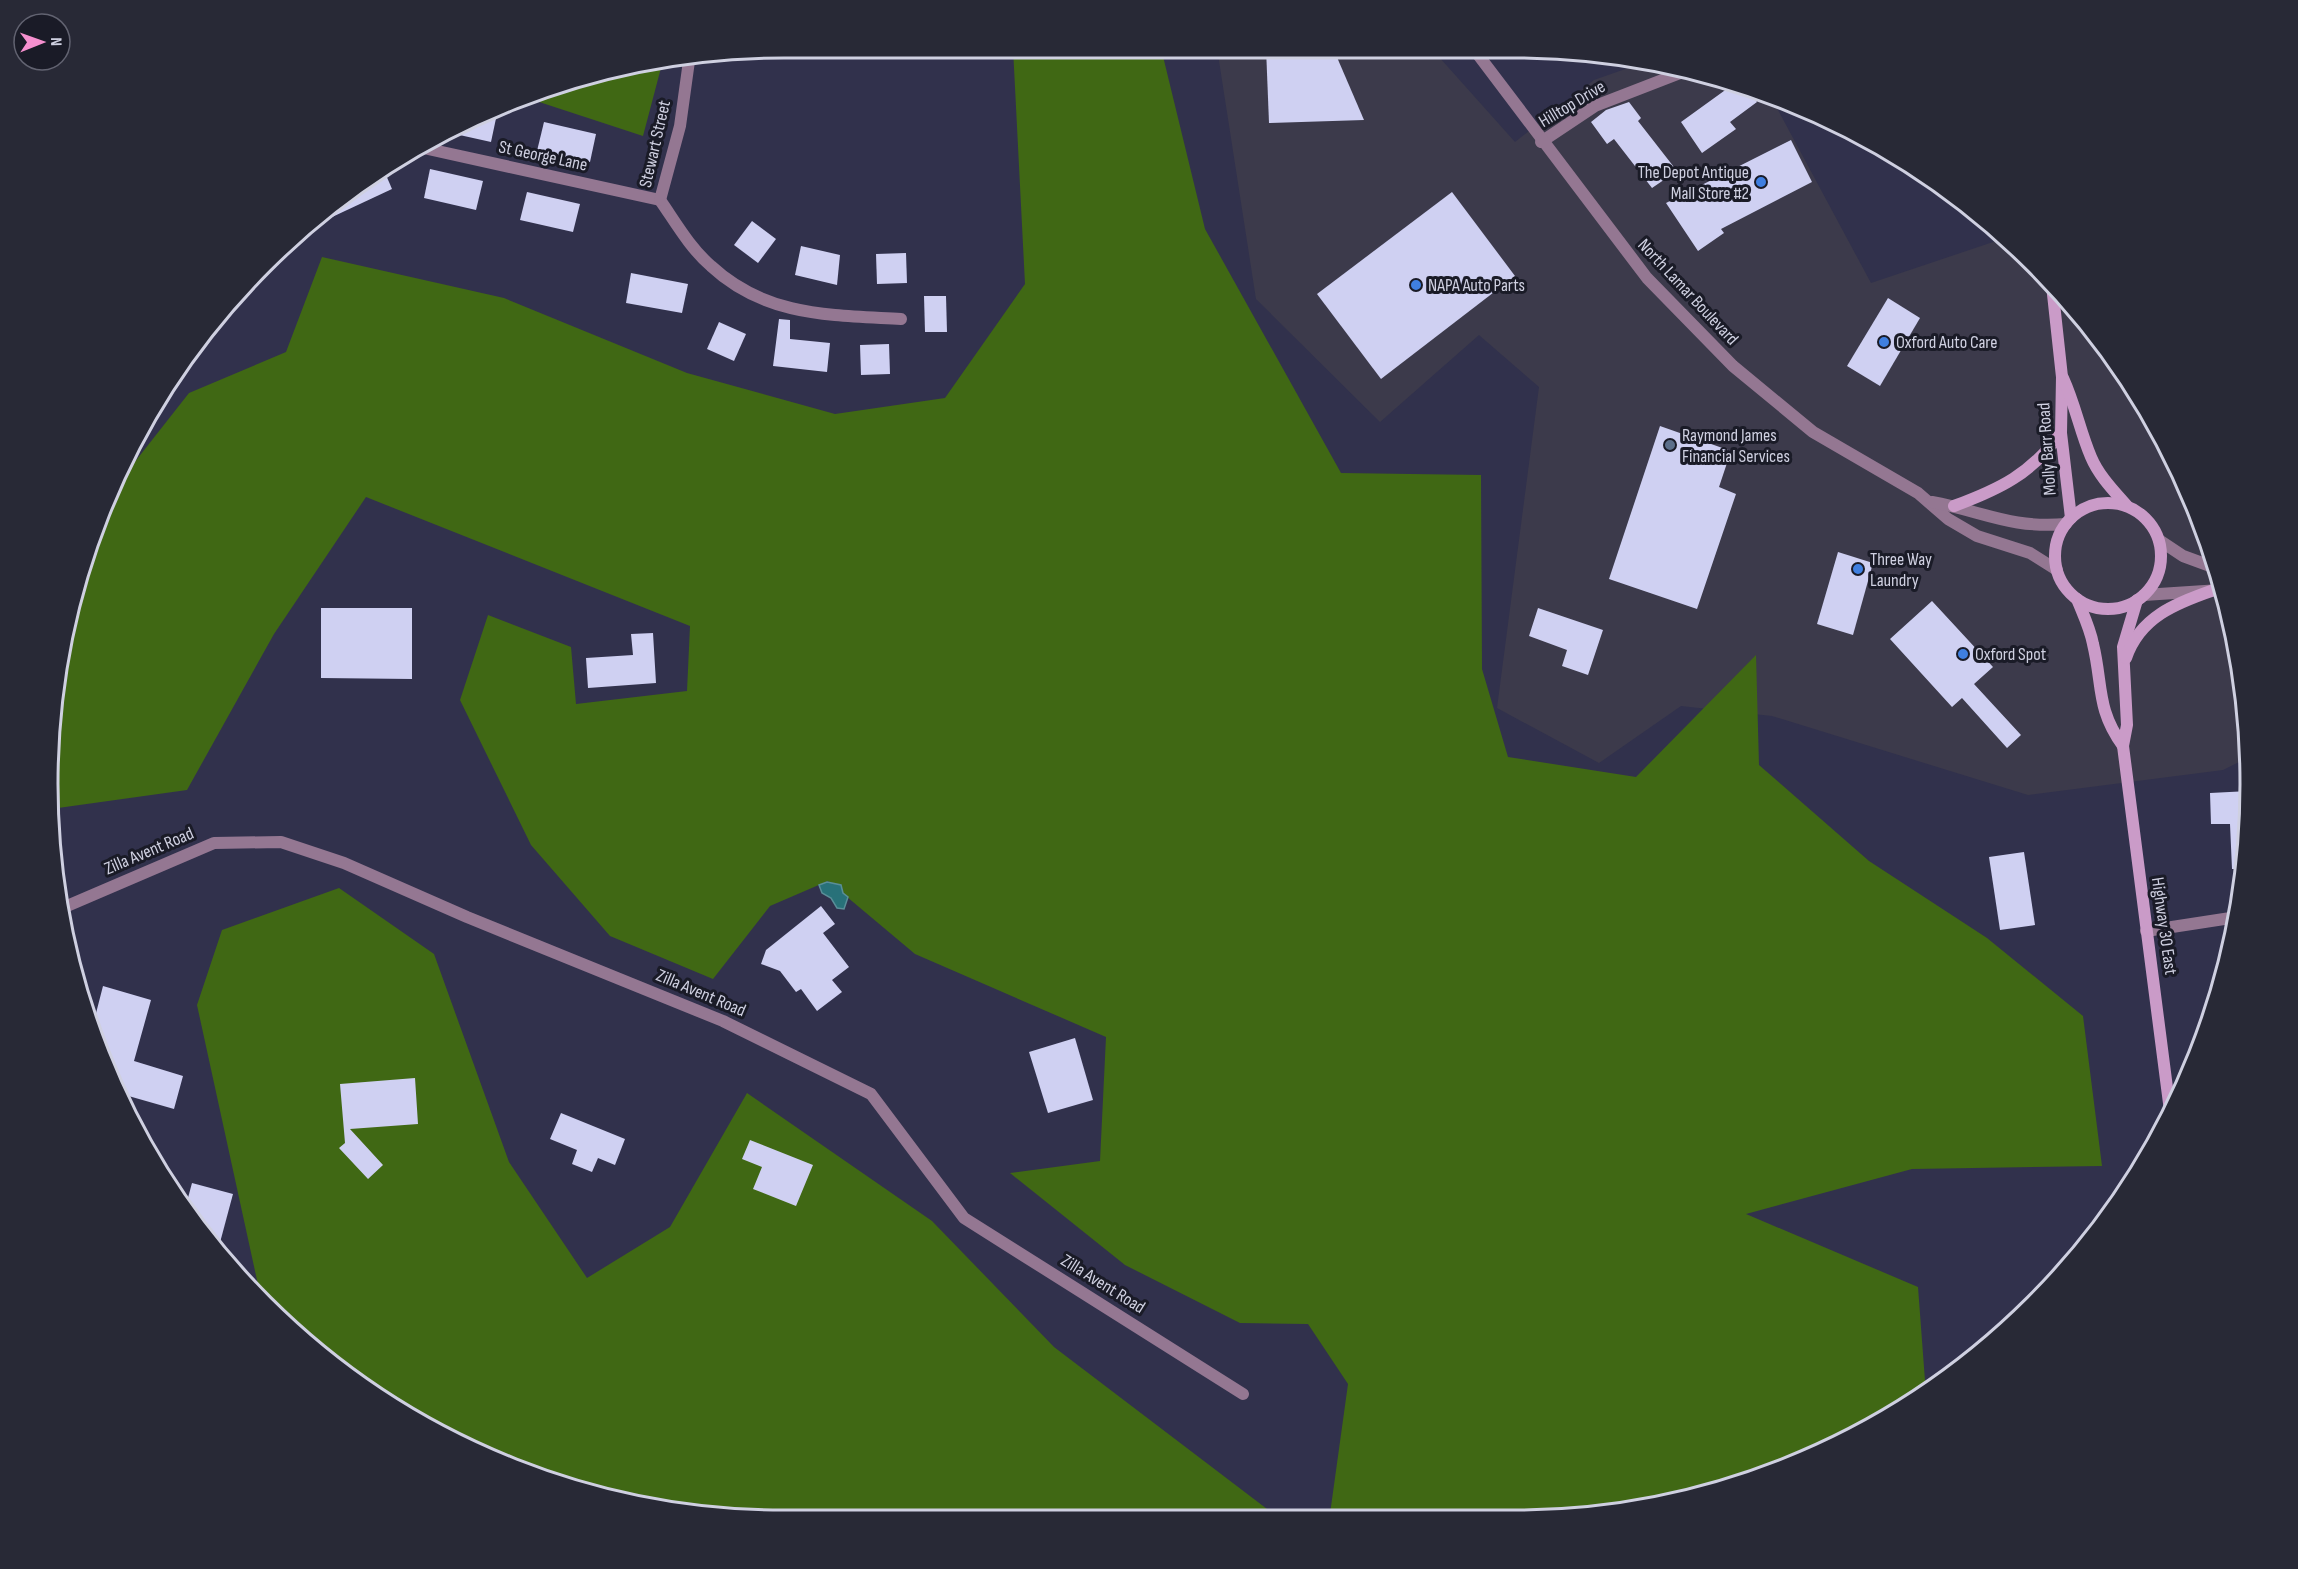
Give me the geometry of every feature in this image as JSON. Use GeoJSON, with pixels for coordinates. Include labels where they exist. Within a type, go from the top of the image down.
{"type":"FeatureCollection","features":[{"type":"Feature","properties":{"kind":"main road","name":"Molly Barr Road"},"geometry":{"type":"LineString","coordinates":[[2054,300],[2062,377],[2061,433],[2068,521]]}},
{"type":"Feature","properties":{"kind":"main road","name":"Molly Barr Road"},"geometry":{"type":"LineString","coordinates":[[2062,377],[2077,409],[2091,458],[2127,506]]}},
{"type":"Feature","properties":{"kind":"main road"},"geometry":{"type":"LineString","coordinates":[[1954,506],[2008,484],[2039,459],[2061,433]]}},
{"type":"Feature","properties":{"kind":"main road"},"geometry":{"type":"LineString","coordinates":[[2103,503],[2127,506],[2146,520],[2158,540],[2160,564],[2152,586],[2140,598],[2117,608],[2107,609],[2086,604],[2068,591],[2057,570],[2056,546],[2068,521],[2080,511],[2103,503]]}},
{"type":"Feature","properties":{"kind":"main road"},"geometry":{"type":"LineString","coordinates":[[2123,668],[2136,638],[2159,614],[2179,603],[2213,591]]}},
{"type":"Feature","properties":{"kind":"main road","name":"Highway 30 East"},"geometry":{"type":"LineString","coordinates":[[2140,598],[2125,634],[2123,668],[2127,725],[2123,746],[2168,1098]]}},
{"type":"Feature","properties":{"kind":"main road","name":"Highway 30 East"},"geometry":{"type":"LineString","coordinates":[[2077,599],[2093,642],[2102,704],[2109,726],[2123,746]]}},
{"type":"Feature","properties":{"kind":"street","name":"North Lamar Boulevard"},"geometry":{"type":"LineString","coordinates":[[1480,58],[1541,142],[1647,279],[1732,366],[1813,432],[1932,502],[1948,519],[1977,536],[2030,553],[2057,570]]}},
{"type":"Feature","properties":{"kind":"street","name":"Stewart Street"},"geometry":{"type":"LineString","coordinates":[[660,200],[680,126],[688,65]]}},
{"type":"Feature","properties":{"kind":"street","name":"Hilltop Drive"},"geometry":{"type":"LineString","coordinates":[[1541,142],[1595,106],[1672,76]]}},
{"type":"Feature","properties":{"kind":"street","name":"St George Lane"},"geometry":{"type":"LineString","coordinates":[[432,150],[660,200]]}},
{"type":"Feature","properties":{"kind":"street"},"geometry":{"type":"LineString","coordinates":[[660,200],[688,241],[709,265],[734,285],[758,298],[787,309],[901,319]]}},
{"type":"Feature","properties":{"kind":"street","name":"North Lamar Boulevard"},"geometry":{"type":"LineString","coordinates":[[1932,502],[1954,506],[2000,521],[2035,525],[2068,521]]}},
{"type":"Feature","properties":{"kind":"street"},"geometry":{"type":"LineString","coordinates":[[2158,540],[2183,556],[2205,564]]}},
{"type":"Feature","properties":{"kind":"street"},"geometry":{"type":"LineString","coordinates":[[2140,598],[2213,590]]}},
{"type":"Feature","properties":{"kind":"street","name":"Zilla Avent Road"},"geometry":{"type":"LineString","coordinates":[[69,905],[214,843],[281,842],[344,863],[467,917],[723,1021],[871,1094],[964,1218],[1242,1394]]}},
{"type":"Feature","properties":{"kind":"street"},"geometry":{"type":"LineString","coordinates":[[2146,931],[2227,919]]}},
{"type":"Feature","properties":{"kind":"shaded area"},"geometry":{"type":"Polygon","coordinates":[[[1219,58],[1440,58],[1515,142],[1594,80],[1628,68],[1701,83],[1777,109],[1871,283],[1995,241],[2027,271],[2059,306],[2117,381],[2165,463],[2201,551],[2226,643],[2233,690],[2239,762],[2223,770],[2028,795],[1772,716],[1681,706],[1599,763],[1497,708],[1539,387],[1479,335],[1380,422],[1256,299],[1219,58]]]}},
{"type":"Feature","properties":{"kind":"shaded area"},"geometry":{"type":"Polygon","coordinates":[[[827,882],[841,885],[843,893],[848,897],[844,909],[837,908],[831,898],[822,893],[819,885],[827,882]]]}},
{"type":"Feature","properties":{"kind":"green space"},"geometry":{"type":"Polygon","coordinates":[[[1014,58],[1163,58],[1205,229],[1341,473],[1481,475],[1482,669],[1508,757],[1636,777],[1756,655],[1759,765],[1869,861],[1987,938],[2083,1016],[2102,1166],[1912,1169],[1746,1214],[1918,1287],[1925,1382],[1835,1436],[1791,1455],[1747,1472],[1655,1497],[1561,1509],[1331,1510],[1348,1384],[1308,1324],[1240,1323],[1125,1265],[1010,1173],[1100,1161],[1106,1037],[915,954],[828,881],[770,906],[713,979],[610,936],[531,845],[460,700],[488,615],[571,647],[576,704],[687,691],[690,626],[366,497],[274,634],[187,790],[59,808],[60,737],[72,643],[97,551],[132,466],[189,393],[286,352],[322,257],[504,298],[687,373],[835,414],[945,398],[1025,284],[1014,58]]]}},
{"type":"Feature","properties":{"kind":"green space"},"geometry":{"type":"Polygon","coordinates":[[[661,69],[643,136],[539,102],[597,83],[661,69]]]}},
{"type":"Feature","properties":{"kind":"green space"},"geometry":{"type":"Polygon","coordinates":[[[339,888],[434,954],[509,1162],[587,1278],[670,1227],[747,1093],[932,1221],[1054,1347],[1269,1510],[784,1510],[737,1509],[690,1504],[643,1497],[551,1472],[463,1436],[421,1413],[381,1388],[343,1360],[306,1330],[258,1284],[197,1005],[222,930],[339,888]]]}},
{"type":"Feature","properties":{"kind":"building"},"geometry":{"type":"Polygon","coordinates":[[[1266,58],[1337,58],[1364,120],[1269,123],[1266,58]]]}},
{"type":"Feature","properties":{"kind":"building"},"geometry":{"type":"Polygon","coordinates":[[[1725,90],[1757,102],[1730,122],[1736,129],[1702,153],[1681,122],[1725,90]]]}},
{"type":"Feature","properties":{"kind":"building"},"geometry":{"type":"Polygon","coordinates":[[[1629,102],[1641,118],[1638,121],[1677,171],[1652,188],[1614,139],[1607,144],[1591,122],[1606,110],[1629,102]]]}},
{"type":"Feature","properties":{"kind":"building"},"geometry":{"type":"Polygon","coordinates":[[[496,119],[491,142],[459,135],[496,119]]]}},
{"type":"Feature","properties":{"kind":"building"},"geometry":{"type":"Polygon","coordinates":[[[544,122],[596,134],[590,162],[537,151],[544,122]]]}},
{"type":"Feature","properties":{"kind":"building","name":"The Depot Antique Mall Store #2"},"geometry":{"type":"Polygon","coordinates":[[[1791,140],[1812,182],[1721,229],[1724,233],[1698,251],[1666,203],[1791,140]]]}},
{"type":"Feature","properties":{"kind":"building"},"geometry":{"type":"Polygon","coordinates":[[[430,169],[483,181],[476,210],[424,198],[430,169]]]}},
{"type":"Feature","properties":{"kind":"building"},"geometry":{"type":"Polygon","coordinates":[[[387,177],[392,189],[334,216],[387,177]]]}},
{"type":"Feature","properties":{"kind":"building"},"geometry":{"type":"Polygon","coordinates":[[[527,192],[580,204],[573,232],[520,220],[527,192]]]}},
{"type":"Feature","properties":{"kind":"building","name":"NAPA Auto Parts"},"geometry":{"type":"Polygon","coordinates":[[[1452,192],[1515,276],[1381,379],[1317,294],[1452,192]]]}},
{"type":"Feature","properties":{"kind":"building"},"geometry":{"type":"Polygon","coordinates":[[[752,221],[776,239],[758,263],[734,245],[752,221]]]}},
{"type":"Feature","properties":{"kind":"building"},"geometry":{"type":"Polygon","coordinates":[[[801,246],[840,255],[837,285],[795,275],[801,246]]]}},
{"type":"Feature","properties":{"kind":"building"},"geometry":{"type":"Polygon","coordinates":[[[906,253],[907,283],[877,284],[876,254],[906,253]]]}},
{"type":"Feature","properties":{"kind":"building"},"geometry":{"type":"Polygon","coordinates":[[[631,273],[688,284],[682,313],[626,303],[631,273]]]}},
{"type":"Feature","properties":{"kind":"building"},"geometry":{"type":"Polygon","coordinates":[[[924,296],[946,296],[947,332],[925,332],[924,296]]]}},
{"type":"Feature","properties":{"kind":"building","name":"Oxford Auto Care"},"geometry":{"type":"Polygon","coordinates":[[[1888,298],[1920,318],[1880,386],[1847,366],[1888,298]]]}},
{"type":"Feature","properties":{"kind":"building"},"geometry":{"type":"Polygon","coordinates":[[[779,319],[790,320],[790,339],[830,343],[827,372],[773,366],[779,319]]]}},
{"type":"Feature","properties":{"kind":"building"},"geometry":{"type":"Polygon","coordinates":[[[719,322],[746,334],[734,361],[707,349],[719,322]]]}},
{"type":"Feature","properties":{"kind":"building"},"geometry":{"type":"Polygon","coordinates":[[[889,344],[890,374],[861,375],[860,345],[889,344]]]}},
{"type":"Feature","properties":{"kind":"building"},"geometry":{"type":"Polygon","coordinates":[[[1660,426],[1731,451],[1719,487],[1736,494],[1697,609],[1609,579],[1660,426]]]}},
{"type":"Feature","properties":{"kind":"building"},"geometry":{"type":"Polygon","coordinates":[[[1838,552],[1873,563],[1853,635],[1817,624],[1838,552]]]}},
{"type":"Feature","properties":{"kind":"building"},"geometry":{"type":"Polygon","coordinates":[[[1932,601],[1993,667],[1974,684],[2021,735],[2007,748],[1962,698],[1952,707],[1890,639],[1932,601]]]}},
{"type":"Feature","properties":{"kind":"building"},"geometry":{"type":"Polygon","coordinates":[[[321,608],[412,608],[412,679],[321,678],[321,608]]]}},
{"type":"Feature","properties":{"kind":"building"},"geometry":{"type":"Polygon","coordinates":[[[1538,608],[1603,630],[1588,675],[1562,666],[1567,650],[1529,636],[1538,608]]]}},
{"type":"Feature","properties":{"kind":"building"},"geometry":{"type":"Polygon","coordinates":[[[653,633],[656,683],[588,688],[586,658],[633,655],[631,634],[653,633]]]}},
{"type":"Feature","properties":{"kind":"building"},"geometry":{"type":"Polygon","coordinates":[[[2240,791],[2234,869],[2232,869],[2230,824],[2211,824],[2210,793],[2240,791]]]}},
{"type":"Feature","properties":{"kind":"building"},"geometry":{"type":"Polygon","coordinates":[[[2024,852],[2035,925],[2000,930],[1989,857],[2024,852]]]}},
{"type":"Feature","properties":{"kind":"building"},"geometry":{"type":"Polygon","coordinates":[[[821,906],[835,924],[823,933],[849,967],[832,980],[842,992],[817,1011],[801,989],[796,992],[780,971],[761,964],[766,950],[821,906]]]}},
{"type":"Feature","properties":{"kind":"building"},"geometry":{"type":"Polygon","coordinates":[[[103,986],[151,1000],[134,1061],[183,1076],[174,1109],[129,1096],[96,1014],[103,986]]]}},
{"type":"Feature","properties":{"kind":"building"},"geometry":{"type":"Polygon","coordinates":[[[1075,1038],[1093,1100],[1048,1113],[1029,1052],[1075,1038]]]}},
{"type":"Feature","properties":{"kind":"building"},"geometry":{"type":"Polygon","coordinates":[[[415,1078],[418,1124],[350,1129],[383,1165],[368,1179],[339,1148],[345,1143],[340,1084],[415,1078]]]}},
{"type":"Feature","properties":{"kind":"building"},"geometry":{"type":"Polygon","coordinates":[[[561,1113],[625,1139],[615,1165],[598,1158],[592,1172],[572,1164],[577,1150],[550,1139],[561,1113]]]}},
{"type":"Feature","properties":{"kind":"building"},"geometry":{"type":"Polygon","coordinates":[[[750,1140],[813,1165],[796,1206],[753,1189],[762,1167],[742,1159],[750,1140]]]}},
{"type":"Feature","properties":{"kind":"building"},"geometry":{"type":"Polygon","coordinates":[[[192,1183],[233,1194],[221,1240],[209,1226],[188,1198],[192,1183]]]}},
{"type":"Feature","properties":{"kind":"place","name":"The Depot Antique Mall Store #2"},"geometry":{"type":"Point","coordinates":[1761,182]}},
{"type":"Feature","properties":{"kind":"place","name":"NAPA Auto Parts"},"geometry":{"type":"Point","coordinates":[1416,285]}},
{"type":"Feature","properties":{"kind":"place","name":"Oxford Auto Care"},"geometry":{"type":"Point","coordinates":[1884,342]}},
{"type":"Feature","properties":{"kind":"place","name":"Raymond James Financial Services"},"geometry":{"type":"Point","coordinates":[1670,445]}},
{"type":"Feature","properties":{"kind":"place","name":"Three Way Laundry"},"geometry":{"type":"Point","coordinates":[1858,569]}},
{"type":"Feature","properties":{"kind":"place","name":"Oxford Spot"},"geometry":{"type":"Point","coordinates":[1963,654]}}]}
